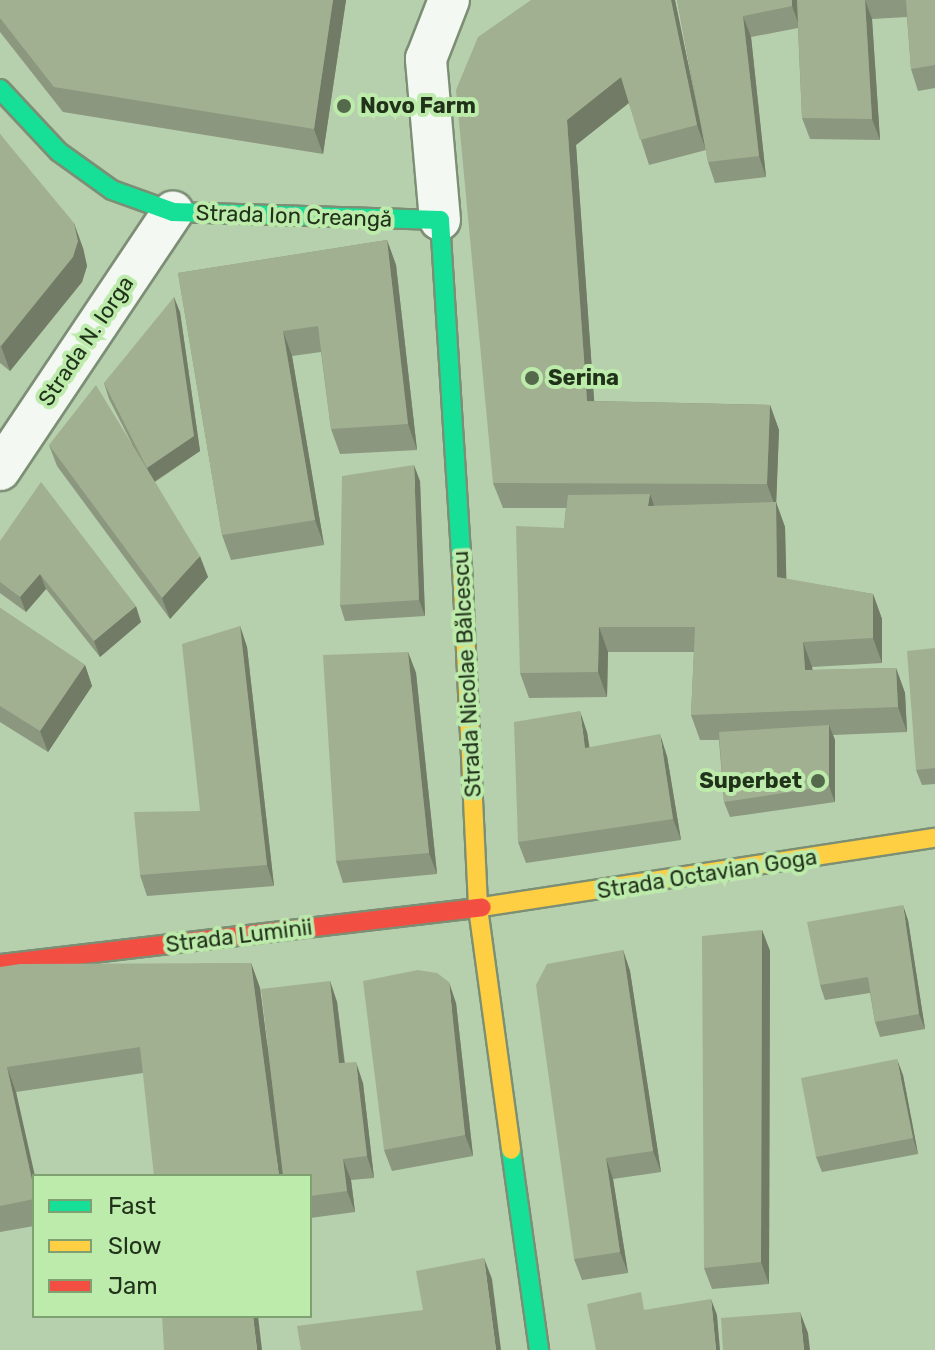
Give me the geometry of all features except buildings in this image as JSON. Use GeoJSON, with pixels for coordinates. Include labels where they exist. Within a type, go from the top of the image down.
{"type":"FeatureCollection","features":[{"type":"Feature","properties":{"kind":"main road","name":"Strada Ion Creangă"},"geometry":{"type":"LineString","coordinates":[[0,89],[59,152],[112,190],[173,212],[440,220]]}},
{"type":"Feature","properties":{"kind":"main road","name":"Strada Nicolae Bălcescu"},"geometry":{"type":"LineString","coordinates":[[440,220],[453,371],[478,908],[539,1350]]}},
{"type":"Feature","properties":{"kind":"main road","name":"Strada Octavian Goga"},"geometry":{"type":"LineString","coordinates":[[478,908],[935,838]]}},
{"type":"Feature","properties":{"kind":"main road","name":"Strada Luminii"},"geometry":{"type":"LineString","coordinates":[[0,964],[478,908]]}},
{"type":"Feature","properties":{"kind":"street","name":"Strada Nicolae Bălcescu"},"geometry":{"type":"LineString","coordinates":[[440,220],[426,59],[449,0]]}},
{"type":"Feature","properties":{"kind":"street","name":"Strada N. Iorga"},"geometry":{"type":"LineString","coordinates":[[0,470],[173,212]]}},
{"type":"Feature","properties":{"kind":"traffic: fast"},"geometry":{"type":"LineString","coordinates":[[0,89],[59,152],[112,190],[173,212],[440,220],[462,566]]}},
{"type":"Feature","properties":{"kind":"traffic: fast"},"geometry":{"type":"LineString","coordinates":[[511,1150],[539,1350]]}},
{"type":"Feature","properties":{"kind":"traffic: slow"},"geometry":{"type":"LineString","coordinates":[[462,566],[478,908],[511,1150]]}},
{"type":"Feature","properties":{"kind":"traffic: slow"},"geometry":{"type":"LineString","coordinates":[[482,907],[935,838]]}},
{"type":"Feature","properties":{"kind":"traffic: jam"},"geometry":{"type":"LineString","coordinates":[[0,964],[482,907]]}},
{"type":"Feature","properties":{"kind":"place","name":"Novo Farm"},"geometry":{"type":"Point","coordinates":[344,106]}},
{"type":"Feature","properties":{"kind":"place","name":"Serina"},"geometry":{"type":"Point","coordinates":[532,378]}},
{"type":"Feature","properties":{"kind":"place","name":"Superbet"},"geometry":{"type":"Point","coordinates":[818,781]}}]}
